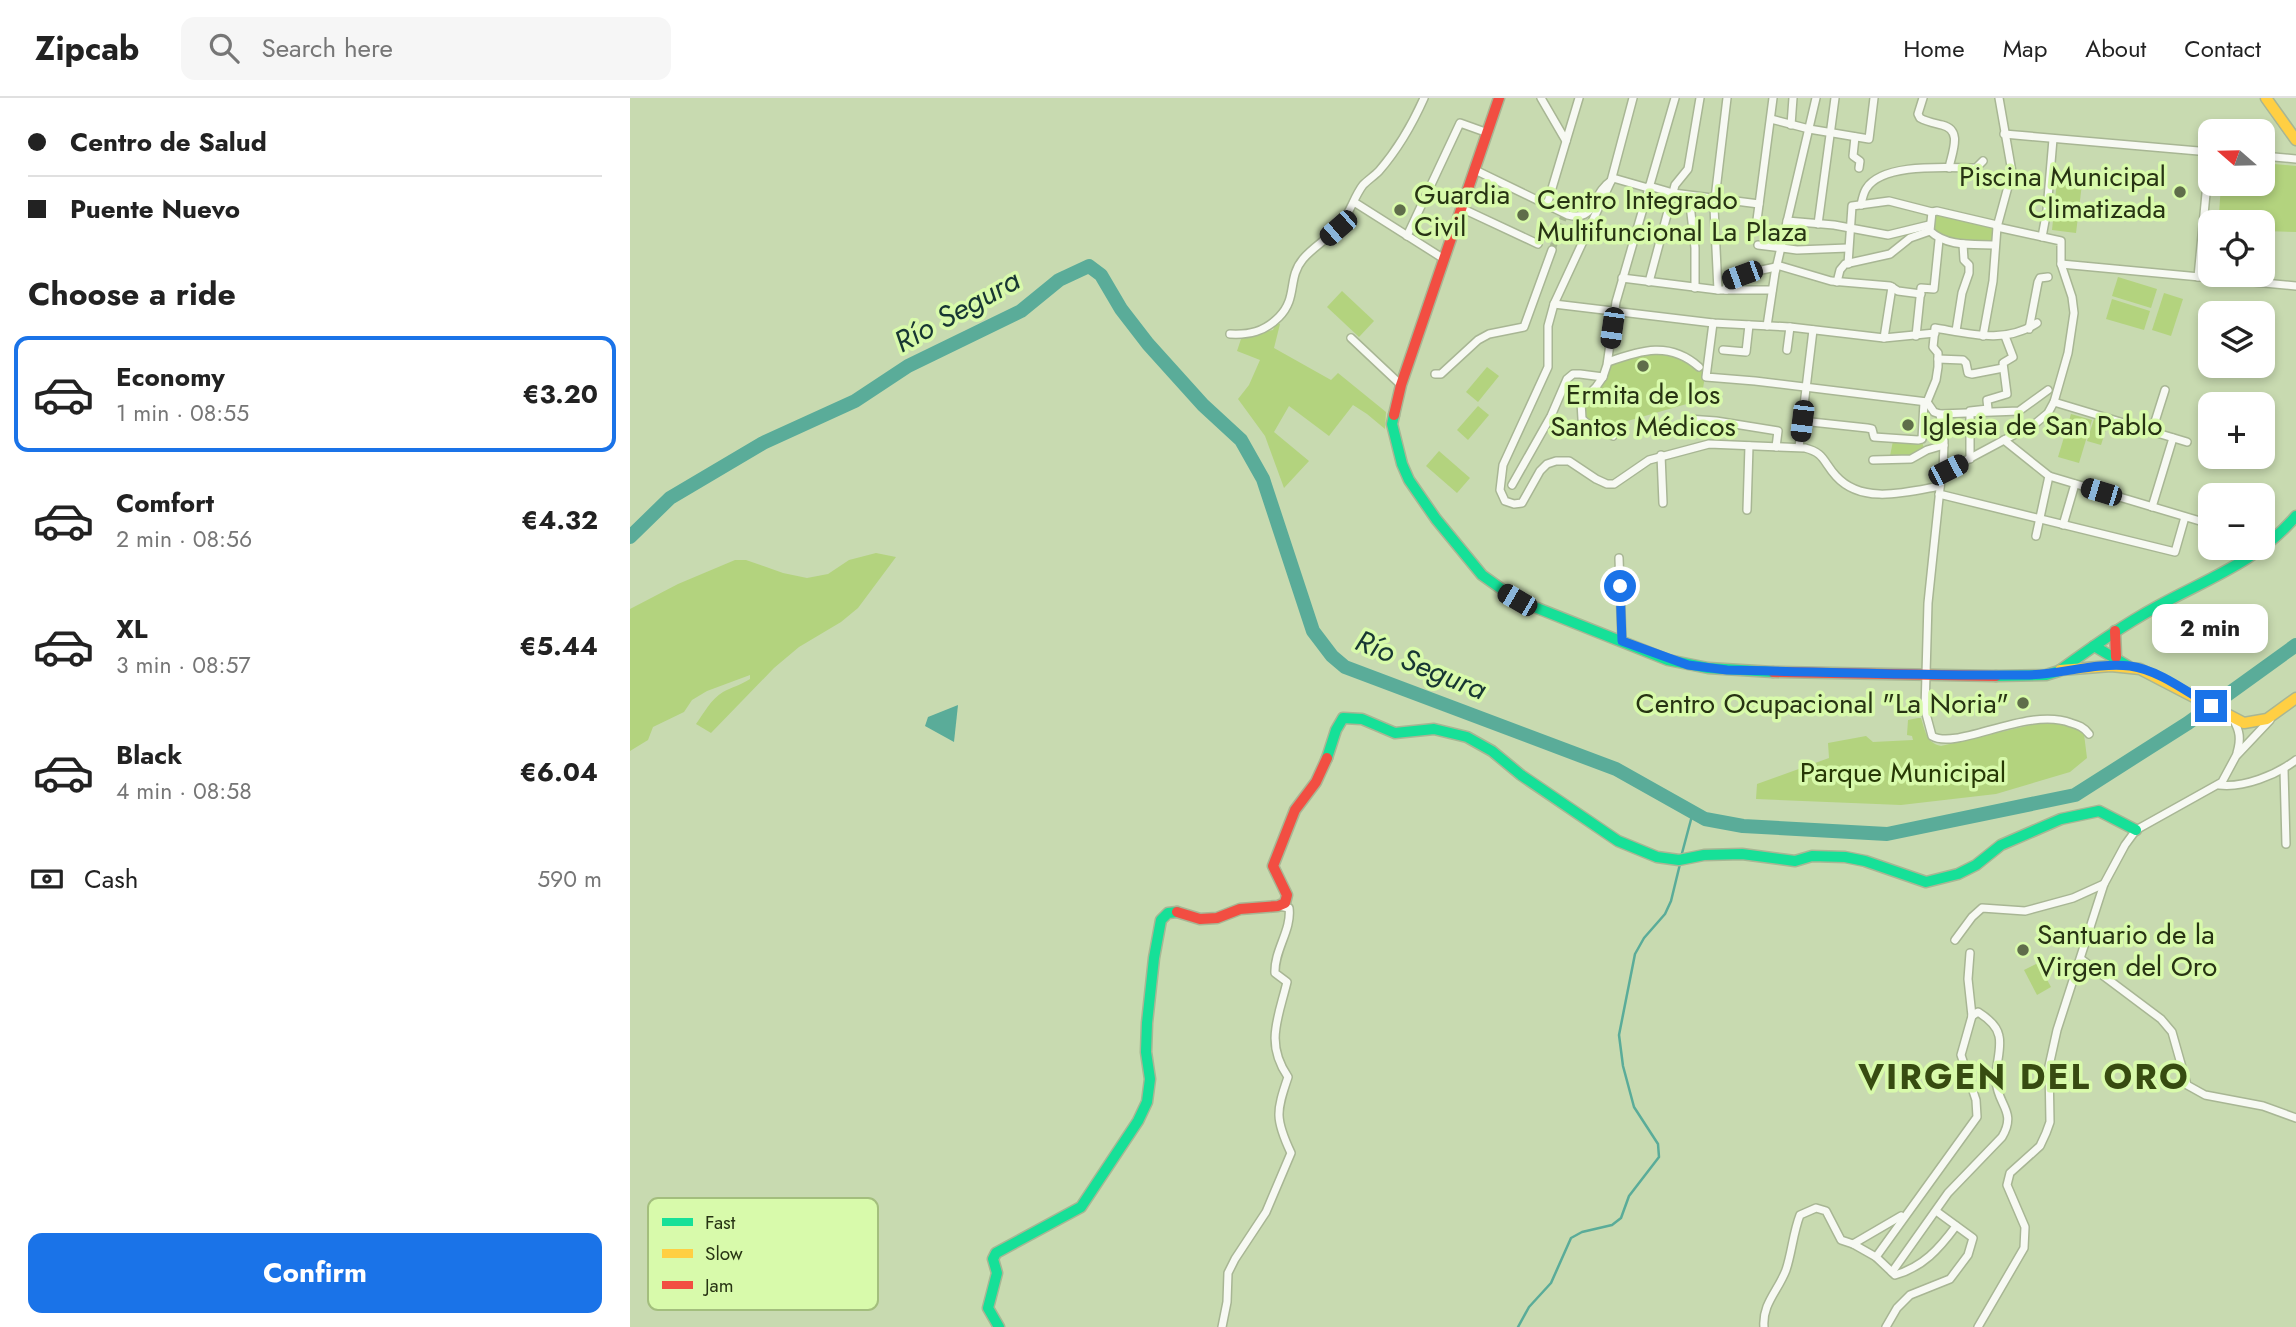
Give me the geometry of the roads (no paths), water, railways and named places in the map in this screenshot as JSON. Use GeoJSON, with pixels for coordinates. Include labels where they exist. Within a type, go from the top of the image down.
{"type":"FeatureCollection","features":[{"type":"Feature","properties":{"kind":"street"},"geometry":{"type":"LineString","coordinates":[[1230,334],[1247,335],[1257,332],[1278,317],[1292,298],[1296,270],[1302,260],[1338,228],[1363,186],[1394,153],[1415,119],[1424,98]]}},
{"type":"Feature","properties":{"kind":"street"},"geometry":{"type":"LineString","coordinates":[[1499,98],[1401,385],[1392,424],[1402,464],[1421,497],[1474,566],[1492,584],[1517,600],[1668,660],[1712,669],[2039,675],[2115,662]]}},
{"type":"Feature","properties":{"kind":"street"},"geometry":{"type":"LineString","coordinates":[[1541,98],[1566,141]]}},
{"type":"Feature","properties":{"kind":"street"},"geometry":{"type":"LineString","coordinates":[[1547,205],[1579,98]]}},
{"type":"Feature","properties":{"kind":"street"},"geometry":{"type":"LineString","coordinates":[[1633,98],[1612,179],[1554,304],[1548,326],[1548,367],[1503,466],[1500,490],[1505,501],[1514,505],[1522,503],[1540,471],[1547,464],[1556,461],[1569,461],[1607,484],[1614,484],[1649,460],[1709,444],[1815,450],[1823,456],[1837,477],[1846,484],[1870,493],[1888,495],[1939,490],[2039,519],[2175,552],[2185,516]]}},
{"type":"Feature","properties":{"kind":"street"},"geometry":{"type":"LineString","coordinates":[[1613,436],[1590,426],[1582,419],[1580,409],[1585,396],[1603,377],[1608,362],[1622,278],[1675,98]]}},
{"type":"Feature","properties":{"kind":"street"},"geometry":{"type":"LineString","coordinates":[[1649,282],[1673,193],[1678,181],[1688,169],[1700,98]]}},
{"type":"Feature","properties":{"kind":"street"},"geometry":{"type":"LineString","coordinates":[[1722,290],[1714,226],[1727,98]]}},
{"type":"Feature","properties":{"kind":"street"},"geometry":{"type":"LineString","coordinates":[[1757,220],[1773,98]]}},
{"type":"Feature","properties":{"kind":"street"},"geometry":{"type":"LineString","coordinates":[[1791,125],[1793,98]]}},
{"type":"Feature","properties":{"kind":"street"},"geometry":{"type":"LineString","coordinates":[[1767,326],[1781,247],[1816,98]]}},
{"type":"Feature","properties":{"kind":"street"},"geometry":{"type":"LineString","coordinates":[[1818,224],[1835,98]]}},
{"type":"Feature","properties":{"kind":"street"},"geometry":{"type":"LineString","coordinates":[[1771,119],[1831,134],[1869,139],[1874,98]]}},
{"type":"Feature","properties":{"kind":"street"},"geometry":{"type":"LineString","coordinates":[[1923,98],[1918,114],[1920,118],[1954,130],[1956,136],[1949,168]]}},
{"type":"Feature","properties":{"kind":"street"},"geometry":{"type":"LineString","coordinates":[[1983,336],[1993,281],[1997,226],[2012,172],[1998,98]]}},
{"type":"Feature","properties":{"kind":"street"},"geometry":{"type":"LineString","coordinates":[[2266,98],[2296,140]]}},
{"type":"Feature","properties":{"kind":"street"},"geometry":{"type":"LineString","coordinates":[[1407,236],[1460,123],[1488,133]]}},
{"type":"Feature","properties":{"kind":"street"},"geometry":{"type":"LineString","coordinates":[[2004,134],[2198,151]]}},
{"type":"Feature","properties":{"kind":"street"},"geometry":{"type":"LineString","coordinates":[[1855,137],[1853,156],[1860,161],[1859,168]]}},
{"type":"Feature","properties":{"kind":"street"},"geometry":{"type":"LineString","coordinates":[[2042,237],[2053,139]]}},
{"type":"Feature","properties":{"kind":"street"},"geometry":{"type":"LineString","coordinates":[[2275,157],[2296,159]]}},
{"type":"Feature","properties":{"kind":"street"},"geometry":{"type":"LineString","coordinates":[[1848,264],[1849,228],[1857,205],[1869,185],[1890,174],[1912,169],[1976,168],[1983,161]]}},
{"type":"Feature","properties":{"kind":"street"},"geometry":{"type":"LineString","coordinates":[[1475,170],[1547,205],[1579,217],[1587,214],[1604,186],[1612,179]]}},
{"type":"Feature","properties":{"kind":"street"},"geometry":{"type":"LineString","coordinates":[[1612,179],[1689,196],[1759,204]]}},
{"type":"Feature","properties":{"kind":"street"},"geometry":{"type":"LineString","coordinates":[[1689,196],[1695,248],[1695,288]]}},
{"type":"Feature","properties":{"kind":"street"},"geometry":{"type":"LineString","coordinates":[[1857,205],[1889,201],[2061,241],[2061,264],[2072,297],[2074,313],[2068,353],[2054,402],[2048,413],[2036,424],[1943,474]]}},
{"type":"Feature","properties":{"kind":"street"},"geometry":{"type":"LineString","coordinates":[[1354,202],[1444,259]]}},
{"type":"Feature","properties":{"kind":"street"},"geometry":{"type":"LineString","coordinates":[[1461,208],[1538,244]]}},
{"type":"Feature","properties":{"kind":"street"},"geometry":{"type":"LineString","coordinates":[[1916,336],[1921,288],[1934,289],[1939,240],[1930,228],[1932,212]]}},
{"type":"Feature","properties":{"kind":"street"},"geometry":{"type":"LineString","coordinates":[[1787,220],[1888,235],[1930,228]]}},
{"type":"Feature","properties":{"kind":"street"},"geometry":{"type":"LineString","coordinates":[[1837,282],[1840,270],[1848,264],[1890,254],[1910,238],[1930,228]]}},
{"type":"Feature","properties":{"kind":"street"},"geometry":{"type":"LineString","coordinates":[[1939,240],[1995,245]]}},
{"type":"Feature","properties":{"kind":"street"},"geometry":{"type":"LineString","coordinates":[[1956,331],[1962,293],[1969,274],[1969,265],[1964,260],[1963,244]]}},
{"type":"Feature","properties":{"kind":"street"},"geometry":{"type":"LineString","coordinates":[[1758,245],[1816,250],[1848,248]]}},
{"type":"Feature","properties":{"kind":"street"},"geometry":{"type":"LineString","coordinates":[[1435,374],[1441,374],[1478,340],[1489,334],[1524,327],[1552,250]]}},
{"type":"Feature","properties":{"kind":"street"},"geometry":{"type":"LineString","coordinates":[[2061,264],[2198,277]]}},
{"type":"Feature","properties":{"kind":"street"},"geometry":{"type":"LineString","coordinates":[[1722,290],[1728,281],[1777,266],[1837,282],[1892,287],[1898,291],[1921,294]]}},
{"type":"Feature","properties":{"kind":"street"},"geometry":{"type":"LineString","coordinates":[[2029,329],[2038,282],[2040,278],[2048,277]]}},
{"type":"Feature","properties":{"kind":"street"},"geometry":{"type":"LineString","coordinates":[[1622,278],[1695,288],[1772,290]]}},
{"type":"Feature","properties":{"kind":"street"},"geometry":{"type":"LineString","coordinates":[[2275,284],[2296,286]]}},
{"type":"Feature","properties":{"kind":"street"},"geometry":{"type":"LineString","coordinates":[[1884,338],[1892,287]]}},
{"type":"Feature","properties":{"kind":"street"},"geometry":{"type":"LineString","coordinates":[[1554,304],[1713,323],[1790,327],[1884,338],[1916,336],[1935,330],[2006,336],[2037,324]]}},
{"type":"Feature","properties":{"kind":"street"},"geometry":{"type":"LineString","coordinates":[[1713,323],[1706,377],[1926,402],[1934,412],[1940,414],[2019,411],[2048,390]]}},
{"type":"Feature","properties":{"kind":"street"},"geometry":{"type":"LineString","coordinates":[[1723,350],[1746,352],[1748,326]]}},
{"type":"Feature","properties":{"kind":"street"},"geometry":{"type":"LineString","coordinates":[[1787,350],[1790,327]]}},
{"type":"Feature","properties":{"kind":"street"},"geometry":{"type":"LineString","coordinates":[[1799,447],[1813,330]]}},
{"type":"Feature","properties":{"kind":"street"},"geometry":{"type":"LineString","coordinates":[[1802,421],[1872,429],[1874,436],[1922,439],[1926,402],[1936,380],[1938,353],[1933,347],[1935,330]]}},
{"type":"Feature","properties":{"kind":"street"},"geometry":{"type":"LineString","coordinates":[[1969,414],[1970,411],[1988,409],[1987,400],[1990,397],[2007,394],[2003,363],[2013,357],[2006,336]]}},
{"type":"Feature","properties":{"kind":"street"},"geometry":{"type":"LineString","coordinates":[[1351,338],[1401,385]]}},
{"type":"Feature","properties":{"kind":"street"},"geometry":{"type":"LineString","coordinates":[[1608,362],[1648,349],[1670,351],[1688,357],[1699,367]]}},
{"type":"Feature","properties":{"kind":"street"},"geometry":{"type":"LineString","coordinates":[[1938,359],[1963,360],[1968,373],[1972,374],[2003,368]]}},
{"type":"Feature","properties":{"kind":"street"},"geometry":{"type":"LineString","coordinates":[[1512,485],[1551,416],[1567,379],[1573,374],[1603,377]]}},
{"type":"Feature","properties":{"kind":"street"},"geometry":{"type":"LineString","coordinates":[[2152,431],[2165,390]]}},
{"type":"Feature","properties":{"kind":"street"},"geometry":{"type":"LineString","coordinates":[[2054,402],[2187,442]]}},
{"type":"Feature","properties":{"kind":"street"},"geometry":{"type":"LineString","coordinates":[[1940,414],[1944,445],[1943,474],[1939,490],[1928,603],[1925,675],[1925,710],[1932,736],[1945,741],[2047,717],[2078,725],[2085,728],[2089,734]]}},
{"type":"Feature","properties":{"kind":"street"},"geometry":{"type":"LineString","coordinates":[[1969,414],[1970,459]]}},
{"type":"Feature","properties":{"kind":"street"},"geometry":{"type":"LineString","coordinates":[[1688,419],[1778,431],[1776,447]]}},
{"type":"Feature","properties":{"kind":"street"},"geometry":{"type":"LineString","coordinates":[[2152,507],[2173,438]]}},
{"type":"Feature","properties":{"kind":"street"},"geometry":{"type":"LineString","coordinates":[[2004,440],[2049,476],[2198,520]]}},
{"type":"Feature","properties":{"kind":"street"},"geometry":{"type":"LineString","coordinates":[[1873,460],[1911,459],[1944,445]]}},
{"type":"Feature","properties":{"kind":"street"},"geometry":{"type":"LineString","coordinates":[[1747,510],[1749,446]]}},
{"type":"Feature","properties":{"kind":"street"},"geometry":{"type":"LineString","coordinates":[[1661,455],[1662,503]]}},
{"type":"Feature","properties":{"kind":"street"},"geometry":{"type":"LineString","coordinates":[[2036,536],[2049,476]]}},
{"type":"Feature","properties":{"kind":"street"},"geometry":{"type":"LineString","coordinates":[[2063,524],[2075,484]]}},
{"type":"Feature","properties":{"kind":"street"},"geometry":{"type":"LineString","coordinates":[[2275,536],[2296,516]]}},
{"type":"Feature","properties":{"kind":"street"},"geometry":{"type":"LineString","coordinates":[[1619,558],[1622,641]]}},
{"type":"Feature","properties":{"kind":"street"},"geometry":{"type":"LineString","coordinates":[[2059,671],[2115,631],[2161,604],[2249,560]]}},
{"type":"Feature","properties":{"kind":"street"},"geometry":{"type":"LineString","coordinates":[[2115,631],[2115,662]]}},
{"type":"Feature","properties":{"kind":"street"},"geometry":{"type":"LineString","coordinates":[[2094,646],[2115,662],[2169,682],[2244,723],[2271,719]]}},
{"type":"Feature","properties":{"kind":"street"},"geometry":{"type":"LineString","coordinates":[[2236,756],[2271,719],[2296,698]]}},
{"type":"Feature","properties":{"kind":"street"},"geometry":{"type":"LineString","coordinates":[[1278,906],[1284,903],[1287,895],[1273,866],[1277,854],[1285,841],[1295,810],[1316,782],[1326,763],[1336,730],[1343,719],[1350,718],[1362,719],[1395,733],[1434,729],[1466,737],[1492,751],[1521,775],[1618,841],[1657,857],[1679,860],[1704,855],[1742,855],[1795,861],[1821,856],[1865,861],[1926,882],[1958,874],[1976,865],[2001,845],[2062,819],[2099,811],[2136,830]]}},
{"type":"Feature","properties":{"kind":"street"},"geometry":{"type":"LineString","coordinates":[[1978,1327],[2024,1248],[2025,1227],[2007,1185],[2010,1173],[2040,1146],[2050,1122],[2049,1066],[2065,1002],[2104,884],[2136,830],[2222,782],[2240,743],[2239,730],[2232,718]]}},
{"type":"Feature","properties":{"kind":"street"},"geometry":{"type":"LineString","coordinates":[[2217,785],[2242,784],[2284,769],[2296,760]]}},
{"type":"Feature","properties":{"kind":"street"},"geometry":{"type":"LineString","coordinates":[[2284,769],[2286,845]]}},
{"type":"Feature","properties":{"kind":"street"},"geometry":{"type":"LineString","coordinates":[[1955,940],[1972,916],[1982,908],[2025,911],[2073,898],[2104,884]]}},
{"type":"Feature","properties":{"kind":"street"},"geometry":{"type":"LineString","coordinates":[[999,1327],[988,1308],[997,1273],[993,1259],[996,1253],[1081,1207],[1119,1152],[1147,1102],[1150,1079],[1146,1052],[1147,1023],[1161,920],[1173,911],[1200,919],[1217,918],[1240,909],[1278,906],[1289,908],[1290,917],[1274,960],[1275,973],[1287,982],[1274,1037],[1277,1061],[1288,1077],[1278,1108],[1281,1131],[1291,1153],[1266,1212],[1228,1273],[1227,1302],[1222,1327]]}},
{"type":"Feature","properties":{"kind":"street"},"geometry":{"type":"LineString","coordinates":[[1876,1257],[1977,1117],[1976,1100],[1961,1055],[1972,1016],[1968,979],[1970,953]]}},
{"type":"Feature","properties":{"kind":"street"},"geometry":{"type":"LineString","coordinates":[[2081,959],[2161,1019],[2172,1032],[2187,1085],[2205,1095],[2263,1106],[2296,1118]]}},
{"type":"Feature","properties":{"kind":"street"},"geometry":{"type":"LineString","coordinates":[[1894,1274],[1936,1211],[2008,1127],[2007,1110],[1996,1084],[1999,1037],[1986,1017],[1978,1012],[1972,1016]]}},
{"type":"Feature","properties":{"kind":"street"},"geometry":{"type":"LineString","coordinates":[[1764,1327],[1766,1305],[1786,1269],[1800,1215],[1816,1208],[1826,1211],[1841,1240],[1876,1257],[1894,1274]]}},
{"type":"Feature","properties":{"kind":"street"},"geometry":{"type":"LineString","coordinates":[[1886,1327],[1897,1308],[1910,1295],[1950,1279],[1968,1255],[1973,1237],[1936,1211]]}},
{"type":"Feature","properties":{"kind":"street"},"geometry":{"type":"LineString","coordinates":[[1853,1244],[1905,1214]]}},
{"type":"Feature","properties":{"kind":"street"},"geometry":{"type":"LineString","coordinates":[[1894,1274],[1909,1271],[1924,1263],[1956,1226]]}},
{"type":"Feature","properties":{"kind":"water"},"geometry":{"type":"Polygon","coordinates":[[[958,705],[954,742],[925,726],[928,717],[958,705]]]}},
{"type":"Feature","properties":{"kind":"waterway","name":"Río Segura"},"geometry":{"type":"LineString","coordinates":[[630,537],[670,498],[763,443],[855,401],[908,366],[1021,311],[1059,280],[1089,266],[1101,275],[1121,309],[1148,344],[1203,405],[1241,440],[1263,479],[1313,631],[1332,656],[1345,667],[1616,769],[1705,819],[1743,826],[1887,834],[2075,795],[2188,723],[2296,645]]}},
{"type":"Feature","properties":{"kind":"waterway"},"geometry":{"type":"LineString","coordinates":[[1681,857],[1693,812]]}},
{"type":"Feature","properties":{"kind":"waterway"},"geometry":{"type":"LineString","coordinates":[[1518,1327],[1529,1307],[1551,1283],[1571,1238],[1582,1232],[1612,1225],[1621,1218],[1629,1196],[1659,1157],[1658,1144],[1634,1107],[1623,1066],[1619,1035],[1635,954],[1644,938],[1665,914],[1680,864]]}},
{"type":"Feature","properties":{"kind":"tunnel"},"geometry":{"type":"LineString","coordinates":[[1552,250],[1565,213]]}},
{"type":"Feature","properties":{"kind":"place","name":"Piscina Municipal Climatizada"},"geometry":{"type":"Point","coordinates":[2180,192]}},
{"type":"Feature","properties":{"kind":"place","name":"Guardia Civil"},"geometry":{"type":"Point","coordinates":[1400,210]}},
{"type":"Feature","properties":{"kind":"place","name":"Centro Integrado Multifuncional La Plaza"},"geometry":{"type":"Point","coordinates":[1523,215]}},
{"type":"Feature","properties":{"kind":"place","name":"Ermita de los Santos Médicos"},"geometry":{"type":"Point","coordinates":[1643,366]}},
{"type":"Feature","properties":{"kind":"place","name":"Iglesia de San Pablo"},"geometry":{"type":"Point","coordinates":[1908,425]}},
{"type":"Feature","properties":{"kind":"place","name":"Centro Ocupacional \"La Noria\""},"geometry":{"type":"Point","coordinates":[2023,703]}},
{"type":"Feature","properties":{"kind":"place","name":"Santuario de la Virgen del Oro"},"geometry":{"type":"Point","coordinates":[2023,950]}},
{"type":"Feature","properties":{"kind":"district","name":"VIRGEN DEL ORO"},"geometry":{"type":"Point","coordinates":[2024,1077]}},
{"type":"Feature","properties":{"kind":"park label","name":"Parque Municipal"},"geometry":{"type":"Point","coordinates":[1903,772]}}]}
